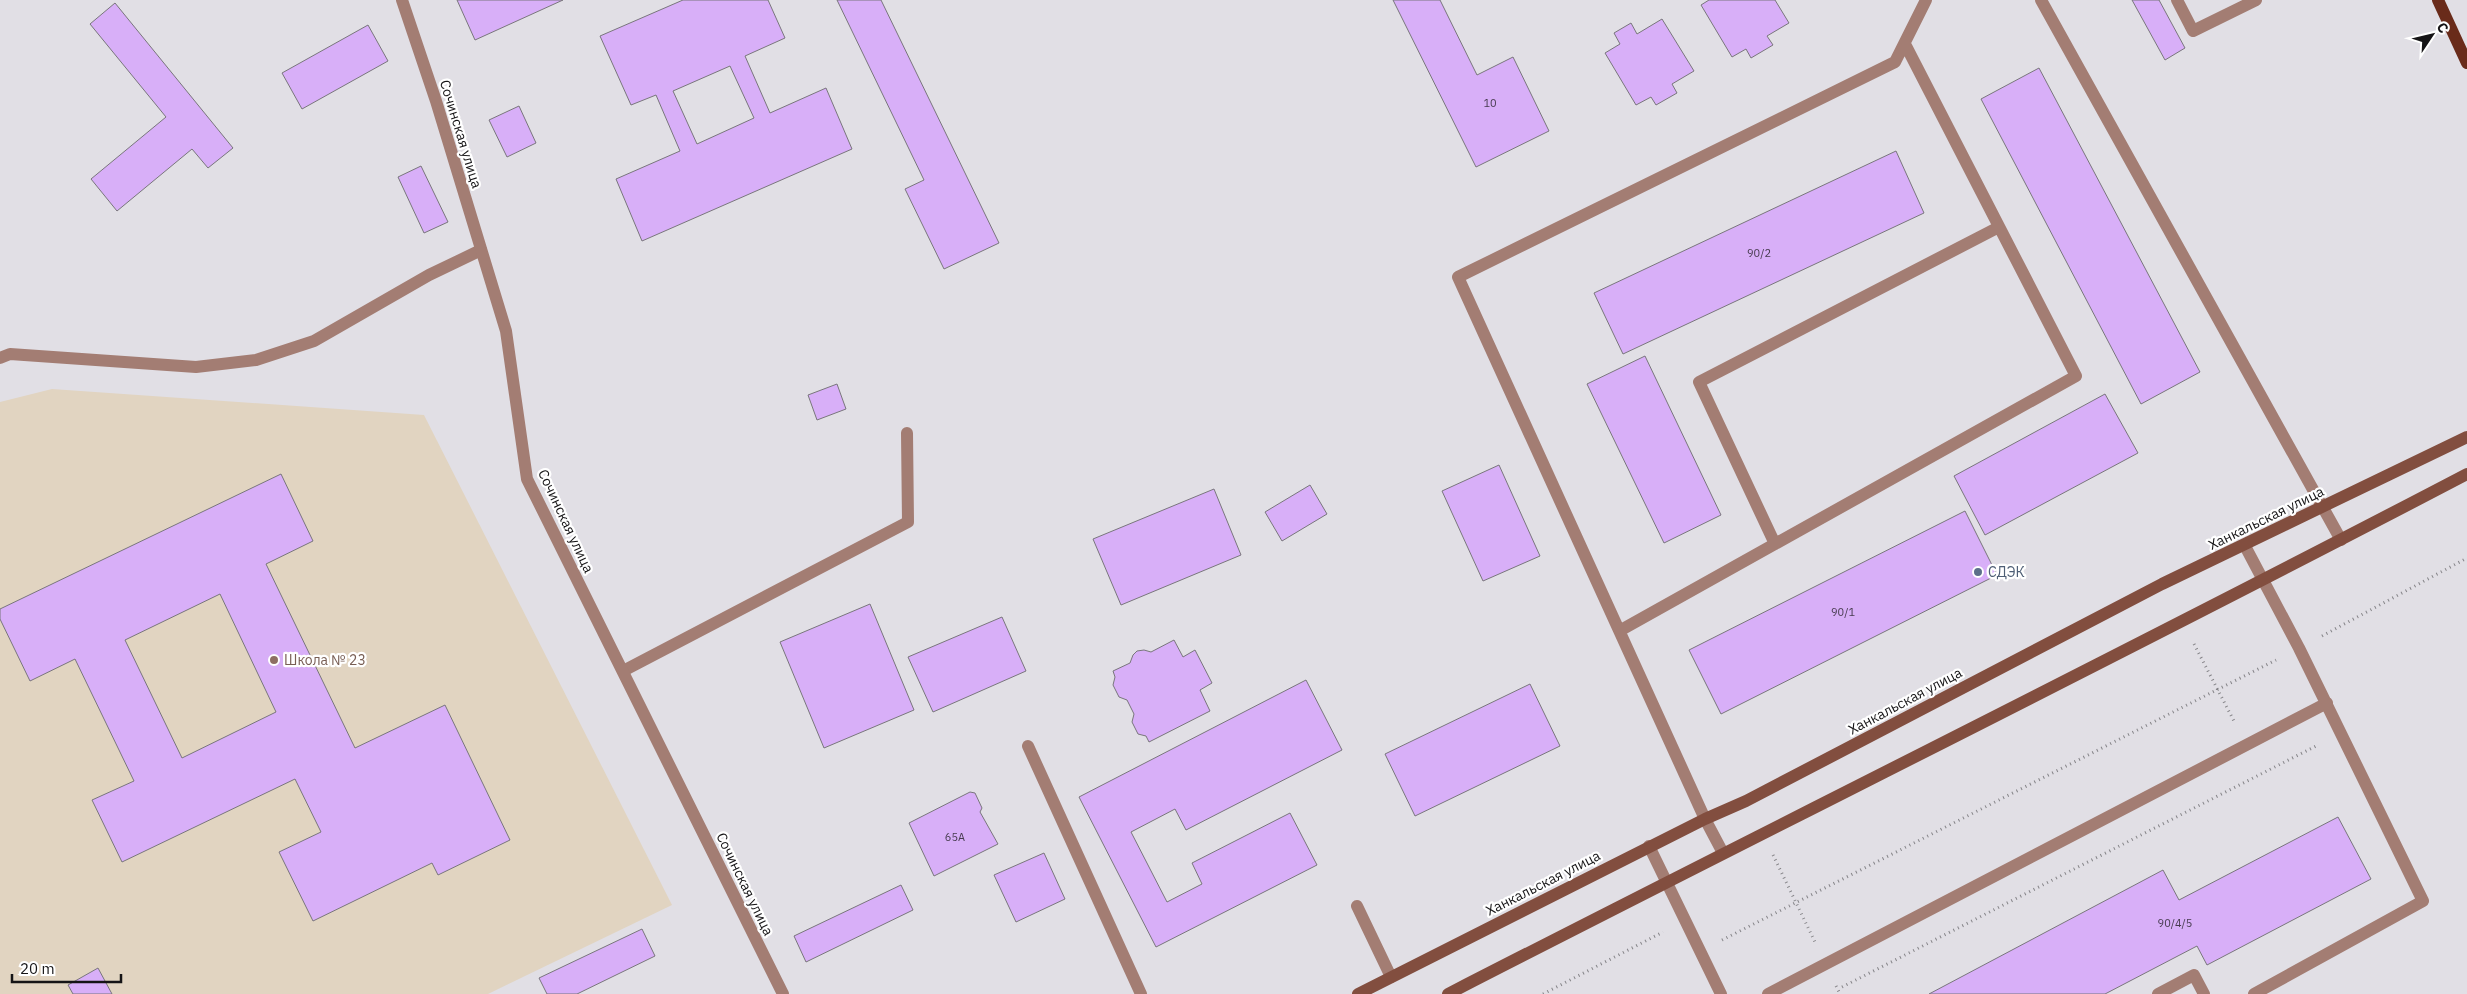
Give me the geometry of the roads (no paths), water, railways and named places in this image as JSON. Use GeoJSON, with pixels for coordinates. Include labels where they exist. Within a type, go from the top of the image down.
{"type":"FeatureCollection","features":[{"type":"Feature","properties":{"kind":"main road"},"geometry":{"type":"LineString","coordinates":[[2438,0],[2467,63]]}},
{"type":"Feature","properties":{"kind":"street","name":"Сочинская улица"},"geometry":{"type":"LineString","coordinates":[[402,0],[436,101],[506,331],[528,479],[783,994]]}},
{"type":"Feature","properties":{"kind":"street"},"geometry":{"type":"LineString","coordinates":[[1723,853],[1705,818],[1621,630],[1458,277],[1895,62],[1926,0]]}},
{"type":"Feature","properties":{"kind":"street"},"geometry":{"type":"LineString","coordinates":[[2041,0],[2341,540]]}},
{"type":"Feature","properties":{"kind":"street"},"geometry":{"type":"LineString","coordinates":[[2177,0],[2193,31],[2256,0]]}},
{"type":"Feature","properties":{"kind":"street"},"geometry":{"type":"LineString","coordinates":[[1621,630],[2076,376],[1905,44]]}},
{"type":"Feature","properties":{"kind":"street"},"geometry":{"type":"LineString","coordinates":[[1775,544],[1699,382],[1999,227]]}},
{"type":"Feature","properties":{"kind":"street"},"geometry":{"type":"LineString","coordinates":[[0,358],[10,354],[196,367],[256,360],[314,341],[430,275],[481,250]]}},
{"type":"Feature","properties":{"kind":"street"},"geometry":{"type":"LineString","coordinates":[[623,671],[908,522],[907,432]]}},
{"type":"Feature","properties":{"kind":"street","name":"Ханкальская улица"},"geometry":{"type":"LineString","coordinates":[[1358,994],[1705,818],[1746,801],[2162,584],[2245,546],[2467,437]]}},
{"type":"Feature","properties":{"kind":"street"},"geometry":{"type":"LineString","coordinates":[[1448,994],[1762,832],[2263,581],[2467,474]]}},
{"type":"Feature","properties":{"kind":"street"},"geometry":{"type":"LineString","coordinates":[[2245,546],[2327,703],[2423,901],[2254,994]]}},
{"type":"Feature","properties":{"kind":"street"},"geometry":{"type":"LineString","coordinates":[[1768,994],[2327,703]]}},
{"type":"Feature","properties":{"kind":"street"},"geometry":{"type":"LineString","coordinates":[[1028,746],[1141,994]]}},
{"type":"Feature","properties":{"kind":"street"},"geometry":{"type":"LineString","coordinates":[[1649,846],[1721,994]]}},
{"type":"Feature","properties":{"kind":"street"},"geometry":{"type":"LineString","coordinates":[[1357,906],[1391,977]]}},
{"type":"Feature","properties":{"kind":"street"},"geometry":{"type":"LineString","coordinates":[[2158,994],[2194,975],[2204,994]]}},
{"type":"Feature","properties":{"kind":"place","name":"СДЭК"},"geometry":{"type":"Point","coordinates":[1978,572]}},
{"type":"Feature","properties":{"kind":"place","name":"Школа № 23"},"geometry":{"type":"Point","coordinates":[274,660]}}]}
